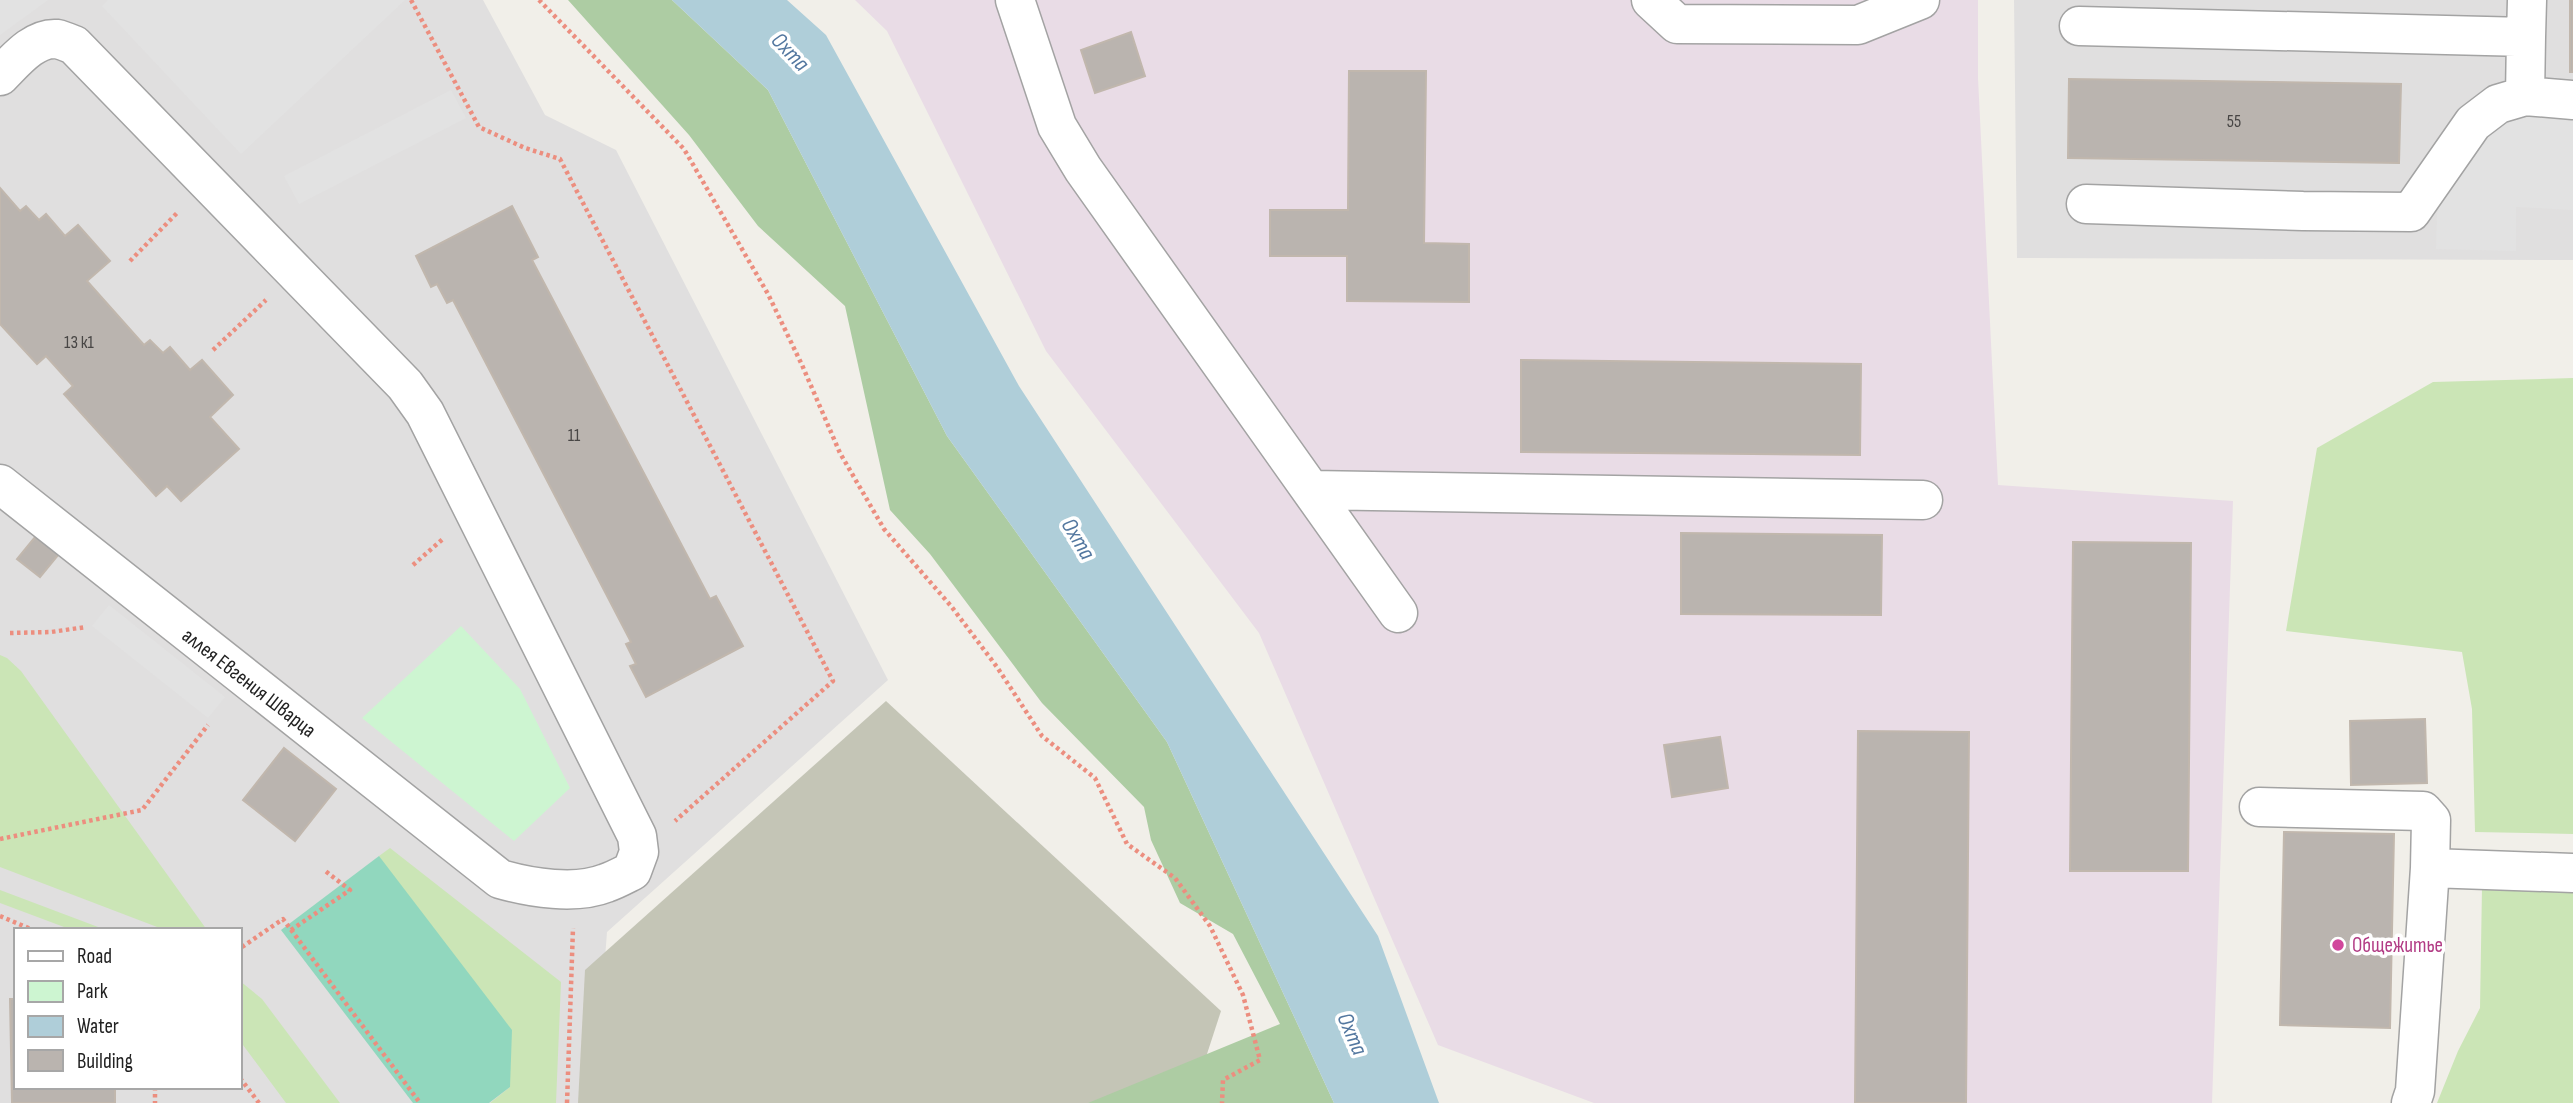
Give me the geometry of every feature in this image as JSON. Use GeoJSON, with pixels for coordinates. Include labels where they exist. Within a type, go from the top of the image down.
{"type":"FeatureCollection","features":[{"type":"Feature","properties":{"kind":"street"},"geometry":{"type":"LineString","coordinates":[[1015,0],[1057,126],[1083,169],[1398,613]]}},
{"type":"Feature","properties":{"kind":"street"},"geometry":{"type":"LineString","coordinates":[[1651,0],[1677,24],[1858,25],[1920,0]]}},
{"type":"Feature","properties":{"kind":"street"},"geometry":{"type":"LineString","coordinates":[[2079,26],[2527,18],[2525,96]]}},
{"type":"Feature","properties":{"kind":"street"},"geometry":{"type":"LineString","coordinates":[[0,76],[26,51],[40,42],[57,39],[74,45],[405,385],[425,414],[637,836],[639,852],[632,871],[605,884],[575,889]]}},
{"type":"Feature","properties":{"kind":"street"},"geometry":{"type":"LineString","coordinates":[[2086,204],[2411,212],[2473,123],[2498,104],[2525,96],[2573,100]]}},
{"type":"Feature","properties":{"kind":"street","name":"аллея Евгения Шварца"},"geometry":{"type":"LineString","coordinates":[[0,484],[500,879],[519,885],[575,889]]}},
{"type":"Feature","properties":{"kind":"street"},"geometry":{"type":"LineString","coordinates":[[1311,490],[1923,500]]}},
{"type":"Feature","properties":{"kind":"street"},"geometry":{"type":"LineString","coordinates":[[2259,807],[2423,811],[2431,820],[2416,1091],[2411,1103]]}},
{"type":"Feature","properties":{"kind":"street"},"geometry":{"type":"LineString","coordinates":[[2430,868],[2573,873]]}},
{"type":"Feature","properties":{"kind":"path"},"geometry":{"type":"LineString","coordinates":[[411,0],[479,127],[525,148],[560,159],[833,681],[666,829]]}},
{"type":"Feature","properties":{"kind":"path"},"geometry":{"type":"LineString","coordinates":[[539,0],[684,149],[768,294],[840,453],[884,529],[951,606],[1042,736],[1095,778],[1127,844],[1175,878],[1210,926],[1243,995],[1260,1060],[1223,1080],[1222,1103]]}},
{"type":"Feature","properties":{"kind":"path"},"geometry":{"type":"LineString","coordinates":[[130,261],[180,210]]}},
{"type":"Feature","properties":{"kind":"path"},"geometry":{"type":"LineString","coordinates":[[213,350],[295,272]]}},
{"type":"Feature","properties":{"kind":"path"},"geometry":{"type":"LineString","coordinates":[[10,633],[51,632],[86,627]]}},
{"type":"Feature","properties":{"kind":"path"},"geometry":{"type":"LineString","coordinates":[[0,839],[142,810],[208,725]]}},
{"type":"Feature","properties":{"kind":"path"},"geometry":{"type":"LineString","coordinates":[[291,930],[350,890],[324,870]]}},
{"type":"Feature","properties":{"kind":"path"},"geometry":{"type":"LineString","coordinates":[[567,1103],[575,889]]}},
{"type":"Feature","properties":{"kind":"path"},"geometry":{"type":"LineString","coordinates":[[0,916],[28,928]]}},
{"type":"Feature","properties":{"kind":"path"},"geometry":{"type":"LineString","coordinates":[[242,947],[283,919],[420,1103]]}},
{"type":"Feature","properties":{"kind":"path"},"geometry":{"type":"LineString","coordinates":[[242,1080],[260,1103]]}},
{"type":"Feature","properties":{"kind":"shaded area"},"geometry":{"type":"Polygon","coordinates":[[[0,0],[483,0],[545,115],[616,150],[888,680],[607,932],[594,1103],[0,1103],[0,0]]]}},
{"type":"Feature","properties":{"kind":"shaded area"},"geometry":{"type":"Polygon","coordinates":[[[0,0],[48,0],[0,35],[0,0]]]}},
{"type":"Feature","properties":{"kind":"shaded area"},"geometry":{"type":"Polygon","coordinates":[[[108,0],[405,0],[241,154],[102,6],[108,0]]]}},
{"type":"Feature","properties":{"kind":"shaded area"},"geometry":{"type":"Polygon","coordinates":[[[855,0],[1978,0],[1978,78],[1998,485],[2233,501],[2212,1103],[1594,1103],[1438,1045],[1259,633],[1046,351],[887,31],[855,0]]]}},
{"type":"Feature","properties":{"kind":"shaded area"},"geometry":{"type":"Polygon","coordinates":[[[2014,0],[2573,0],[2573,260],[2017,258],[2014,0]]]}},
{"type":"Feature","properties":{"kind":"shaded area"},"geometry":{"type":"Polygon","coordinates":[[[451,90],[466,118],[299,204],[284,176],[451,90]]]}},
{"type":"Feature","properties":{"kind":"shaded area"},"geometry":{"type":"Polygon","coordinates":[[[2522,115],[2573,119],[2573,210],[2516,207],[2516,251],[2436,249],[2437,214],[2444,193],[2497,121],[2522,115]]]}},
{"type":"Feature","properties":{"kind":"shaded area"},"geometry":{"type":"Polygon","coordinates":[[[109,605],[225,697],[208,718],[92,626],[109,605]]]}},
{"type":"Feature","properties":{"kind":"shaded area"},"geometry":{"type":"Polygon","coordinates":[[[886,701],[1221,1011],[1191,1103],[578,1103],[585,970],[886,701]]]}},
{"type":"Feature","properties":{"kind":"green space"},"geometry":{"type":"Polygon","coordinates":[[[568,0],[672,0],[768,90],[947,436],[1167,742],[1334,1103],[1088,1103],[1280,1024],[1233,934],[1180,903],[1151,840],[1144,807],[1042,703],[930,554],[890,510],[845,306],[758,226],[689,135],[568,0]]]}},
{"type":"Feature","properties":{"kind":"green space"},"geometry":{"type":"Polygon","coordinates":[[[2573,378],[2573,834],[2475,832],[2472,709],[2462,652],[2286,631],[2317,448],[2433,382],[2573,378]]]}},
{"type":"Feature","properties":{"kind":"green space"},"geometry":{"type":"Polygon","coordinates":[[[461,626],[520,689],[570,788],[514,841],[362,718],[461,626]]]}},
{"type":"Feature","properties":{"kind":"green space"},"geometry":{"type":"Polygon","coordinates":[[[0,655],[21,671],[206,928],[160,928],[0,867],[0,655]]]}},
{"type":"Feature","properties":{"kind":"green space"},"geometry":{"type":"Polygon","coordinates":[[[390,848],[561,982],[556,1103],[490,1103],[510,1087],[379,856],[390,848]]]}},
{"type":"Feature","properties":{"kind":"green space"},"geometry":{"type":"Polygon","coordinates":[[[379,856],[512,1030],[510,1087],[489,1103],[413,1103],[281,930],[379,856]]]}},
{"type":"Feature","properties":{"kind":"green space"},"geometry":{"type":"Polygon","coordinates":[[[2482,887],[2573,889],[2573,1103],[2437,1103],[2458,1051],[2480,1008],[2482,887]]]}},
{"type":"Feature","properties":{"kind":"green space"},"geometry":{"type":"Polygon","coordinates":[[[0,890],[101,928],[67,928],[0,903],[0,890]]]}},
{"type":"Feature","properties":{"kind":"green space"},"geometry":{"type":"Polygon","coordinates":[[[242,983],[262,999],[340,1103],[286,1103],[242,1044],[242,983]]]}},
{"type":"Feature","properties":{"kind":"water","name":"Охта"},"geometry":{"type":"Polygon","coordinates":[[[672,0],[787,0],[826,35],[1019,386],[1378,936],[1439,1103],[1334,1103],[1167,742],[947,436],[768,90],[672,0]]]}},
{"type":"Feature","properties":{"kind":"building"},"geometry":{"type":"Polygon","coordinates":[[[2570,0],[2573,0],[2573,72],[2570,72],[2570,0]]]}},
{"type":"Feature","properties":{"kind":"building"},"geometry":{"type":"Polygon","coordinates":[[[1131,32],[1145,76],[1095,93],[1081,50],[1131,32]]]}},
{"type":"Feature","properties":{"kind":"building"},"geometry":{"type":"Polygon","coordinates":[[[1349,71],[1426,71],[1424,243],[1469,244],[1469,302],[1347,301],[1347,256],[1270,256],[1270,210],[1348,210],[1349,71]]]}},
{"type":"Feature","properties":{"kind":"building"},"geometry":{"type":"Polygon","coordinates":[[[2069,79],[2401,84],[2399,163],[2068,158],[2069,79]]]}},
{"type":"Feature","properties":{"kind":"building"},"geometry":{"type":"Polygon","coordinates":[[[0,188],[20,211],[26,206],[39,220],[46,214],[65,236],[78,225],[110,261],[87,281],[144,345],[150,340],[163,353],[170,347],[190,370],[202,360],[233,395],[210,417],[239,449],[181,501],[167,486],[156,496],[64,394],[73,386],[46,356],[37,364],[0,324],[0,188]]]}},
{"type":"Feature","properties":{"kind":"building"},"geometry":{"type":"Polygon","coordinates":[[[512,206],[538,257],[532,260],[710,599],[716,596],[743,646],[646,697],[630,666],[636,664],[626,644],[631,642],[453,300],[447,303],[437,284],[431,287],[416,256],[512,206]]]}},
{"type":"Feature","properties":{"kind":"building"},"geometry":{"type":"Polygon","coordinates":[[[1521,360],[1861,364],[1860,455],[1521,452],[1521,360]]]}},
{"type":"Feature","properties":{"kind":"building"},"geometry":{"type":"Polygon","coordinates":[[[1681,533],[1882,535],[1881,615],[1681,614],[1681,533]]]}},
{"type":"Feature","properties":{"kind":"building"},"geometry":{"type":"Polygon","coordinates":[[[36,536],[59,554],[40,577],[17,559],[36,536]]]}},
{"type":"Feature","properties":{"kind":"building"},"geometry":{"type":"Polygon","coordinates":[[[2073,542],[2191,543],[2188,871],[2070,871],[2073,542]]]}},
{"type":"Feature","properties":{"kind":"building"},"geometry":{"type":"Polygon","coordinates":[[[2425,719],[2427,783],[2351,785],[2350,721],[2425,719]]]}},
{"type":"Feature","properties":{"kind":"building"},"geometry":{"type":"Polygon","coordinates":[[[1858,731],[1969,732],[1966,1103],[1855,1103],[1858,731]]]}},
{"type":"Feature","properties":{"kind":"building"},"geometry":{"type":"Polygon","coordinates":[[[1720,737],[1728,788],[1672,797],[1664,745],[1720,737]]]}},
{"type":"Feature","properties":{"kind":"building"},"geometry":{"type":"Polygon","coordinates":[[[284,748],[336,789],[295,841],[243,800],[284,748]]]}},
{"type":"Feature","properties":{"kind":"building"},"geometry":{"type":"Polygon","coordinates":[[[2284,832],[2394,834],[2390,1028],[2280,1025],[2284,832]]]}},
{"type":"Feature","properties":{"kind":"building"},"geometry":{"type":"Polygon","coordinates":[[[10,999],[14,999],[14,1089],[115,1089],[115,1103],[12,1103],[10,999]]]}},
{"type":"Feature","properties":{"kind":"place","name":"Общежитье"},"geometry":{"type":"Point","coordinates":[2338,945]}}]}
